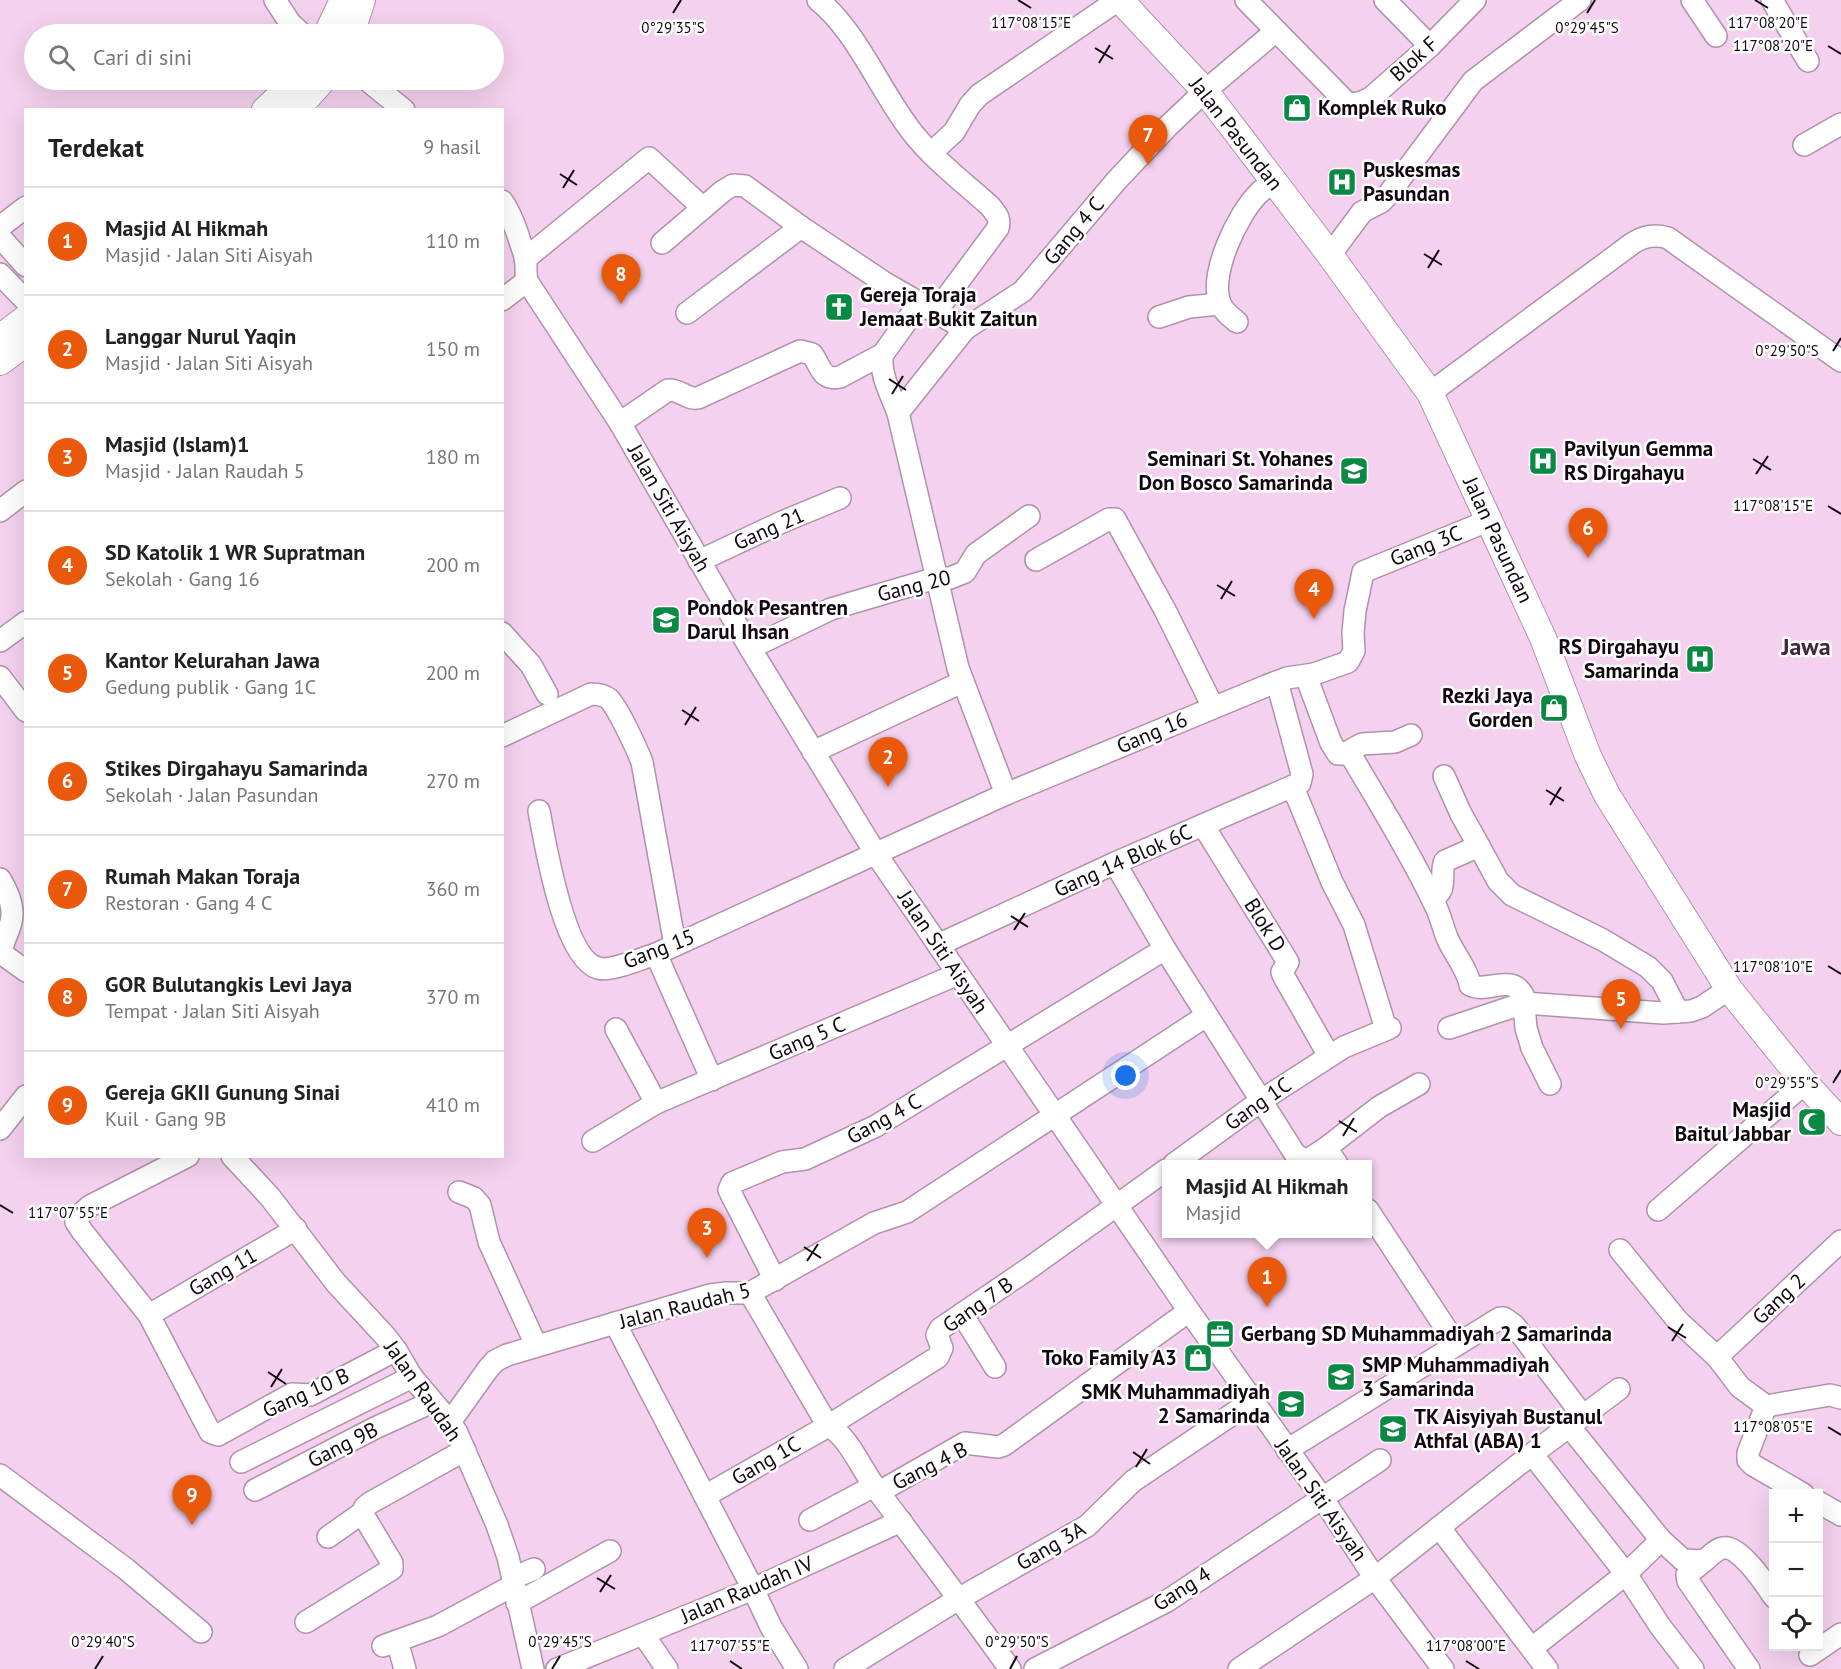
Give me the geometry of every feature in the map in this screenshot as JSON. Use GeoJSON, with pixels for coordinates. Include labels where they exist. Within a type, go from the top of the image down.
{"type":"FeatureCollection","features":[{"type":"Feature","properties":{"kind":"street"},"geometry":{"type":"LineString","coordinates":[[332,24],[343,0]]}},
{"type":"Feature","properties":{"kind":"street"},"geometry":{"type":"LineString","coordinates":[[354,24],[362,0]]}},
{"type":"Feature","properties":{"kind":"street"},"geometry":{"type":"LineString","coordinates":[[620,423],[668,390],[682,392],[693,399],[698,398],[800,351],[812,354],[827,378],[840,377],[883,354],[998,228],[1000,221],[998,215],[990,206],[911,132],[837,18],[818,0]]}},
{"type":"Feature","properties":{"kind":"street"},"geometry":{"type":"LineString","coordinates":[[931,153],[954,132],[970,105],[979,95],[1119,0]]}},
{"type":"Feature","properties":{"kind":"street","name":"Jalan Pasundan"},"geometry":{"type":"LineString","coordinates":[[1119,0],[1204,91],[1330,255],[1430,393],[1543,638],[1597,775],[1657,876],[1729,989],[1806,1083],[1837,1110]]}},
{"type":"Feature","properties":{"kind":"street"},"geometry":{"type":"LineString","coordinates":[[1246,0],[1276,32]]}},
{"type":"Feature","properties":{"kind":"street"},"geometry":{"type":"LineString","coordinates":[[1385,0],[1430,46]]}},
{"type":"Feature","properties":{"kind":"street","name":"Blok F"},"geometry":{"type":"LineString","coordinates":[[1276,32],[1346,102],[1356,104],[1372,97],[1430,46],[1475,0]]}},
{"type":"Feature","properties":{"kind":"street"},"geometry":{"type":"LineString","coordinates":[[1330,255],[1362,212],[1381,202],[1388,195],[1473,81],[1580,0]]}},
{"type":"Feature","properties":{"kind":"street"},"geometry":{"type":"LineString","coordinates":[[1692,0],[1716,36]]}},
{"type":"Feature","properties":{"kind":"street"},"geometry":{"type":"LineString","coordinates":[[1772,0],[1808,61]]}},
{"type":"Feature","properties":{"kind":"street"},"geometry":{"type":"LineString","coordinates":[[279,2],[291,24]]}},
{"type":"Feature","properties":{"kind":"street","name":"Gang 4 C"},"geometry":{"type":"LineString","coordinates":[[898,412],[964,329],[1023,291],[1167,127],[1204,91],[1276,32]]}},
{"type":"Feature","properties":{"kind":"street"},"geometry":{"type":"LineString","coordinates":[[267,108],[286,90]]}},
{"type":"Feature","properties":{"kind":"street"},"geometry":{"type":"LineString","coordinates":[[298,108],[314,90]]}},
{"type":"Feature","properties":{"kind":"street"},"geometry":{"type":"LineString","coordinates":[[379,90],[402,108]]}},
{"type":"Feature","properties":{"kind":"street"},"geometry":{"type":"LineString","coordinates":[[1804,145],[1841,124]]}},
{"type":"Feature","properties":{"kind":"street"},"geometry":{"type":"LineString","coordinates":[[525,258],[649,158],[703,208]]}},
{"type":"Feature","properties":{"kind":"street"},"geometry":{"type":"LineString","coordinates":[[1237,322],[1220,304],[1217,289],[1225,249],[1239,220],[1258,194],[1274,183]]}},
{"type":"Feature","properties":{"kind":"street"},"geometry":{"type":"LineString","coordinates":[[662,243],[723,191],[733,185],[746,186],[801,227],[927,308],[964,329]]}},
{"type":"Feature","properties":{"kind":"street","name":"Jalan Siti Aisyah"},"geometry":{"type":"LineString","coordinates":[[504,204],[525,258],[527,281],[620,423],[750,648],[876,854],[1252,1401],[1323,1498],[1375,1578],[1443,1669]]}},
{"type":"Feature","properties":{"kind":"street"},"geometry":{"type":"LineString","coordinates":[[0,227],[24,209]]}},
{"type":"Feature","properties":{"kind":"street"},"geometry":{"type":"LineString","coordinates":[[687,313],[801,227]]}},
{"type":"Feature","properties":{"kind":"street"},"geometry":{"type":"LineString","coordinates":[[1430,393],[1633,243],[1657,235],[1668,238],[1837,350]]}},
{"type":"Feature","properties":{"kind":"street"},"geometry":{"type":"LineString","coordinates":[[0,237],[24,264]]}},
{"type":"Feature","properties":{"kind":"street"},"geometry":{"type":"LineString","coordinates":[[0,274],[24,299]]}},
{"type":"Feature","properties":{"kind":"street"},"geometry":{"type":"LineString","coordinates":[[504,298],[527,281]]}},
{"type":"Feature","properties":{"kind":"street"},"geometry":{"type":"LineString","coordinates":[[1160,317],[1189,307],[1220,304]]}},
{"type":"Feature","properties":{"kind":"street"},"geometry":{"type":"LineString","coordinates":[[0,338],[24,320]]}},
{"type":"Feature","properties":{"kind":"street"},"geometry":{"type":"LineString","coordinates":[[0,362],[24,344]]}},
{"type":"Feature","properties":{"kind":"street"},"geometry":{"type":"LineString","coordinates":[[883,354],[882,369],[898,412],[962,682],[1006,794]]}},
{"type":"Feature","properties":{"kind":"street"},"geometry":{"type":"LineString","coordinates":[[0,511],[24,493]]}},
{"type":"Feature","properties":{"kind":"street","name":"Gang 21"},"geometry":{"type":"LineString","coordinates":[[699,561],[840,498]]}},
{"type":"Feature","properties":{"kind":"street","name":"Gang 20"},"geometry":{"type":"LineString","coordinates":[[750,648],[831,609],[936,578],[950,578],[965,572],[976,554],[1029,516]]}},
{"type":"Feature","properties":{"kind":"street"},"geometry":{"type":"LineString","coordinates":[[1036,560],[1109,519],[1115,519],[1165,610],[1213,707]]}},
{"type":"Feature","properties":{"kind":"street","name":"Gang 3C"},"geometry":{"type":"LineString","coordinates":[[1363,572],[1490,520]]}},
{"type":"Feature","properties":{"kind":"street","name":"Gang 16"},"geometry":{"type":"LineString","coordinates":[[876,854],[1006,794],[1213,707],[1287,678],[1306,676],[1348,662],[1354,651],[1355,611],[1363,572]]}},
{"type":"Feature","properties":{"kind":"street"},"geometry":{"type":"LineString","coordinates":[[0,641],[24,623]]}},
{"type":"Feature","properties":{"kind":"street"},"geometry":{"type":"LineString","coordinates":[[504,635],[531,665],[547,694]]}},
{"type":"Feature","properties":{"kind":"street"},"geometry":{"type":"LineString","coordinates":[[1306,676],[1335,750],[1341,755],[1362,744],[1395,742],[1411,735]]}},
{"type":"Feature","properties":{"kind":"street"},"geometry":{"type":"LineString","coordinates":[[0,677],[24,708]]}},
{"type":"Feature","properties":{"kind":"street"},"geometry":{"type":"LineString","coordinates":[[813,752],[962,682]]}},
{"type":"Feature","properties":{"kind":"street"},"geometry":{"type":"LineString","coordinates":[[1277,682],[1298,781]]}},
{"type":"Feature","properties":{"kind":"street"},"geometry":{"type":"LineString","coordinates":[[504,735],[591,694],[604,696],[611,702],[642,762],[666,949],[712,1080]]}},
{"type":"Feature","properties":{"kind":"street"},"geometry":{"type":"LineString","coordinates":[[1349,752],[1432,898],[1456,958],[1467,973],[1470,986],[1476,988],[1498,984],[1513,986],[1521,991],[1526,1028],[1532,1048],[1550,1084]]}},
{"type":"Feature","properties":{"kind":"street"},"geometry":{"type":"LineString","coordinates":[[1444,776],[1461,814],[1498,881],[1512,895],[1603,940],[1648,967],[1662,981],[1678,1012]]}},
{"type":"Feature","properties":{"kind":"street","name":"Gang 14 Blok 6C"},"geometry":{"type":"LineString","coordinates":[[938,945],[1298,781]]}},
{"type":"Feature","properties":{"kind":"street","name":"Gang 1C"},"geometry":{"type":"LineString","coordinates":[[1180,1160],[1262,1100],[1337,1052],[1388,1028],[1354,925],[1332,882],[1298,781]]}},
{"type":"Feature","properties":{"kind":"street","name":"Gang 15"},"geometry":{"type":"LineString","coordinates":[[539,811],[552,879],[560,904],[585,958],[591,965],[603,969],[666,949],[876,854]]}},
{"type":"Feature","properties":{"kind":"street","name":"Blok D"},"geometry":{"type":"LineString","coordinates":[[1203,825],[1286,960],[1288,965],[1282,975],[1337,1052]]}},
{"type":"Feature","properties":{"kind":"street"},"geometry":{"type":"LineString","coordinates":[[1432,898],[1437,896],[1442,888],[1445,861],[1479,846]]}},
{"type":"Feature","properties":{"kind":"street"},"geometry":{"type":"LineString","coordinates":[[1115,863],[1206,1016],[1295,1154],[1304,1160]]}},
{"type":"Feature","properties":{"kind":"street"},"geometry":{"type":"LineString","coordinates":[[0,879],[9,897],[12,911],[12,921],[2,950],[5,956],[22,962]]}},
{"type":"Feature","properties":{"kind":"street","name":"Gang 4 C"},"geometry":{"type":"LineString","coordinates":[[775,1280],[729,1190],[732,1183],[782,1162],[805,1159],[899,1113],[1165,949]]}},
{"type":"Feature","properties":{"kind":"street","name":"Gang 5 C"},"geometry":{"type":"LineString","coordinates":[[593,1141],[656,1103],[958,974]]}},
{"type":"Feature","properties":{"kind":"street"},"geometry":{"type":"LineString","coordinates":[[1449,1028],[1524,1003],[1663,1013],[1692,1011],[1729,989]]}},
{"type":"Feature","properties":{"kind":"street","name":"Jalan Raudah 5"},"geometry":{"type":"LineString","coordinates":[[450,1422],[495,1361],[536,1345],[710,1295],[750,1293],[874,1223],[907,1212],[1206,1016]]}},
{"type":"Feature","properties":{"kind":"street"},"geometry":{"type":"LineString","coordinates":[[616,1029],[656,1103]]}},
{"type":"Feature","properties":{"kind":"street"},"geometry":{"type":"LineString","coordinates":[[1658,1210],[1806,1083]]}},
{"type":"Feature","properties":{"kind":"street"},"geometry":{"type":"LineString","coordinates":[[1311,1160],[1331,1156],[1379,1107],[1419,1084]]}},
{"type":"Feature","properties":{"kind":"street"},"geometry":{"type":"LineString","coordinates":[[0,1129],[24,1099]]}},
{"type":"Feature","properties":{"kind":"street"},"geometry":{"type":"LineString","coordinates":[[149,1315],[76,1222],[90,1206],[184,1158]]}},
{"type":"Feature","properties":{"kind":"street","name":"Jalan Raudah"},"geometry":{"type":"LineString","coordinates":[[234,1158],[270,1197],[336,1283],[396,1350],[412,1377],[450,1422],[465,1450],[508,1557],[533,1669]]}},
{"type":"Feature","properties":{"kind":"street"},"geometry":{"type":"LineString","coordinates":[[1117,1206],[1162,1174]]}},
{"type":"Feature","properties":{"kind":"street"},"geometry":{"type":"LineString","coordinates":[[459,1192],[474,1198],[480,1205],[489,1242],[536,1345]]}},
{"type":"Feature","properties":{"kind":"street","name":"Gang 7 B"},"geometry":{"type":"LineString","coordinates":[[828,1425],[938,1357],[942,1348],[937,1333],[1117,1206]]}},
{"type":"Feature","properties":{"kind":"street"},"geometry":{"type":"LineString","coordinates":[[1372,1216],[1456,1344]]}},
{"type":"Feature","properties":{"kind":"street","name":"Gang 11"},"geometry":{"type":"LineString","coordinates":[[149,1315],[296,1229]]}},
{"type":"Feature","properties":{"kind":"street","name":"Gang 2"},"geometry":{"type":"LineString","coordinates":[[1717,1357],[1841,1241]]}},
{"type":"Feature","properties":{"kind":"street"},"geometry":{"type":"LineString","coordinates":[[1620,1250],[1678,1321],[1717,1357],[1740,1388],[1766,1406],[1830,1395],[1841,1398]]}},
{"type":"Feature","properties":{"kind":"street"},"geometry":{"type":"LineString","coordinates":[[750,1293],[828,1425],[838,1432],[877,1489],[960,1598],[1010,1669]]}},
{"type":"Feature","properties":{"kind":"street","name":"Gang 4 B"},"geometry":{"type":"LineString","coordinates":[[810,1520],[877,1489],[965,1443],[998,1447],[1004,1444],[1190,1311]]}},
{"type":"Feature","properties":{"kind":"street"},"geometry":{"type":"LineString","coordinates":[[962,1314],[995,1367]]}},
{"type":"Feature","properties":{"kind":"street","name":"Gang 10 B"},"geometry":{"type":"LineString","coordinates":[[149,1315],[210,1432],[216,1435],[292,1395],[310,1395],[396,1350]]}},
{"type":"Feature","properties":{"kind":"street"},"geometry":{"type":"LineString","coordinates":[[1287,1450],[1495,1320],[1503,1318],[1514,1325],[1576,1421],[1661,1540],[1683,1560],[1704,1562]]}},
{"type":"Feature","properties":{"kind":"street"},"geometry":{"type":"LineString","coordinates":[[615,1323],[771,1627],[797,1669]]}},
{"type":"Feature","properties":{"kind":"street"},"geometry":{"type":"LineString","coordinates":[[242,1462],[412,1377]]}},
{"type":"Feature","properties":{"kind":"street"},"geometry":{"type":"LineString","coordinates":[[1239,1669],[1375,1578],[1532,1454],[1619,1389]]}},
{"type":"Feature","properties":{"kind":"street","name":"Gang 9B"},"geometry":{"type":"LineString","coordinates":[[255,1490],[432,1401]]}},
{"type":"Feature","properties":{"kind":"street","name":"Gang 3A"},"geometry":{"type":"LineString","coordinates":[[844,1669],[960,1598],[1087,1526],[1133,1481],[1252,1401]]}},
{"type":"Feature","properties":{"kind":"street"},"geometry":{"type":"LineString","coordinates":[[1766,1406],[1747,1456],[1748,1460],[1794,1489]]}},
{"type":"Feature","properties":{"kind":"street","name":"Gang 1C"},"geometry":{"type":"LineString","coordinates":[[705,1496],[828,1425]]}},
{"type":"Feature","properties":{"kind":"street"},"geometry":{"type":"LineString","coordinates":[[328,1537],[362,1513],[370,1503],[465,1450]]}},
{"type":"Feature","properties":{"kind":"street"},"geometry":{"type":"LineString","coordinates":[[1532,1454],[1626,1574],[1660,1626],[1693,1669]]}},
{"type":"Feature","properties":{"kind":"street","name":"Gang 4"},"geometry":{"type":"LineString","coordinates":[[1035,1669],[1167,1601],[1380,1460]]}},
{"type":"Feature","properties":{"kind":"street"},"geometry":{"type":"LineString","coordinates":[[0,1475],[126,1569],[201,1632]]}},
{"type":"Feature","properties":{"kind":"street"},"geometry":{"type":"LineString","coordinates":[[1823,1505],[1841,1515]]}},
{"type":"Feature","properties":{"kind":"street"},"geometry":{"type":"LineString","coordinates":[[306,1622],[392,1569],[392,1563],[362,1513]]}},
{"type":"Feature","properties":{"kind":"street","name":"Jalan Raudah IV"},"geometry":{"type":"LineString","coordinates":[[557,1669],[753,1589],[901,1521]]}},
{"type":"Feature","properties":{"kind":"street"},"geometry":{"type":"LineString","coordinates":[[1439,1527],[1547,1669]]}},
{"type":"Feature","properties":{"kind":"street"},"geometry":{"type":"LineString","coordinates":[[1532,1648],[1626,1574],[1661,1540]]}},
{"type":"Feature","properties":{"kind":"street"},"geometry":{"type":"LineString","coordinates":[[1749,1669],[1688,1581],[1687,1575],[1721,1548],[1731,1549],[1752,1567],[1769,1591]]}},
{"type":"Feature","properties":{"kind":"street"},"geometry":{"type":"LineString","coordinates":[[405,1669],[390,1644],[438,1626],[515,1589],[610,1551]]}},
{"type":"Feature","properties":{"kind":"street"},"geometry":{"type":"LineString","coordinates":[[515,1589],[534,1569]]}},
{"type":"Feature","properties":{"kind":"street"},"geometry":{"type":"LineString","coordinates":[[643,1634],[667,1669]]}},
{"type":"Feature","properties":{"kind":"street"},"geometry":{"type":"LineString","coordinates":[[1811,1657],[1841,1634]]}},
{"type":"Feature","properties":{"kind":"place","name":"Komplek Ruko"},"geometry":{"type":"Point","coordinates":[1297,108]}},
{"type":"Feature","properties":{"kind":"place","name":"Rumah Makan Toraja"},"geometry":{"type":"Point","coordinates":[1148,165]}},
{"type":"Feature","properties":{"kind":"place","name":"Puskesmas Pasundan"},"geometry":{"type":"Point","coordinates":[1342,182]}},
{"type":"Feature","properties":{"kind":"place","name":"GOR Bulutangkis Levi Jaya"},"geometry":{"type":"Point","coordinates":[621,304]}},
{"type":"Feature","properties":{"kind":"place","name":"Gereja Toraja Jemaat Bukit Zaitun"},"geometry":{"type":"Point","coordinates":[839,307]}},
{"type":"Feature","properties":{"kind":"place","name":"Pavilyun Gemma RS Dirgahayu"},"geometry":{"type":"Point","coordinates":[1543,461]}},
{"type":"Feature","properties":{"kind":"place","name":"Seminari St. Yohanes Don Bosco Samarinda"},"geometry":{"type":"Point","coordinates":[1354,471]}},
{"type":"Feature","properties":{"kind":"place","name":"Stikes Dirgahayu Samarinda"},"geometry":{"type":"Point","coordinates":[1588,558]}},
{"type":"Feature","properties":{"kind":"place","name":"SD Katolik 1 WR Supratman"},"geometry":{"type":"Point","coordinates":[1314,619]}},
{"type":"Feature","properties":{"kind":"place","name":"Pondok Pesantren Darul Ihsan"},"geometry":{"type":"Point","coordinates":[666,620]}},
{"type":"Feature","properties":{"kind":"place","name":"RS Dirgahayu Samarinda"},"geometry":{"type":"Point","coordinates":[1700,659]}},
{"type":"Feature","properties":{"kind":"place","name":"Rezki Jaya Gorden"},"geometry":{"type":"Point","coordinates":[1554,708]}},
{"type":"Feature","properties":{"kind":"place","name":"Langgar Nurul Yaqin"},"geometry":{"type":"Point","coordinates":[888,787]}},
{"type":"Feature","properties":{"kind":"place","name":"Kantor Kelurahan Jawa"},"geometry":{"type":"Point","coordinates":[1621,1029]}},
{"type":"Feature","properties":{"kind":"place","name":"Masjid Baitul Jabbar"},"geometry":{"type":"Point","coordinates":[1812,1122]}},
{"type":"Feature","properties":{"kind":"place","name":"Masjid (Islam)1"},"geometry":{"type":"Point","coordinates":[707,1258]}},
{"type":"Feature","properties":{"kind":"place","name":"Masjid Al Hikmah"},"geometry":{"type":"Point","coordinates":[1267,1307]}},
{"type":"Feature","properties":{"kind":"place","name":"Gerbang SD Muhammadiyah 2 Samarinda"},"geometry":{"type":"Point","coordinates":[1220,1334]}},
{"type":"Feature","properties":{"kind":"place","name":"Toko Family A3"},"geometry":{"type":"Point","coordinates":[1198,1358]}},
{"type":"Feature","properties":{"kind":"place","name":"SMP Muhammadiyah 3 Samarinda"},"geometry":{"type":"Point","coordinates":[1341,1377]}},
{"type":"Feature","properties":{"kind":"place","name":"SMK Muhammadiyah 2 Samarinda"},"geometry":{"type":"Point","coordinates":[1291,1404]}},
{"type":"Feature","properties":{"kind":"place","name":"TK Aisyiyah Bustanul Athfal (ABA) 1"},"geometry":{"type":"Point","coordinates":[1393,1429]}},
{"type":"Feature","properties":{"kind":"place","name":"Gereja GKII Gunung Sinai"},"geometry":{"type":"Point","coordinates":[192,1525]}},
{"type":"Feature","properties":{"kind":"district","name":"Jawa"},"geometry":{"type":"Point","coordinates":[1806,647]}}]}
